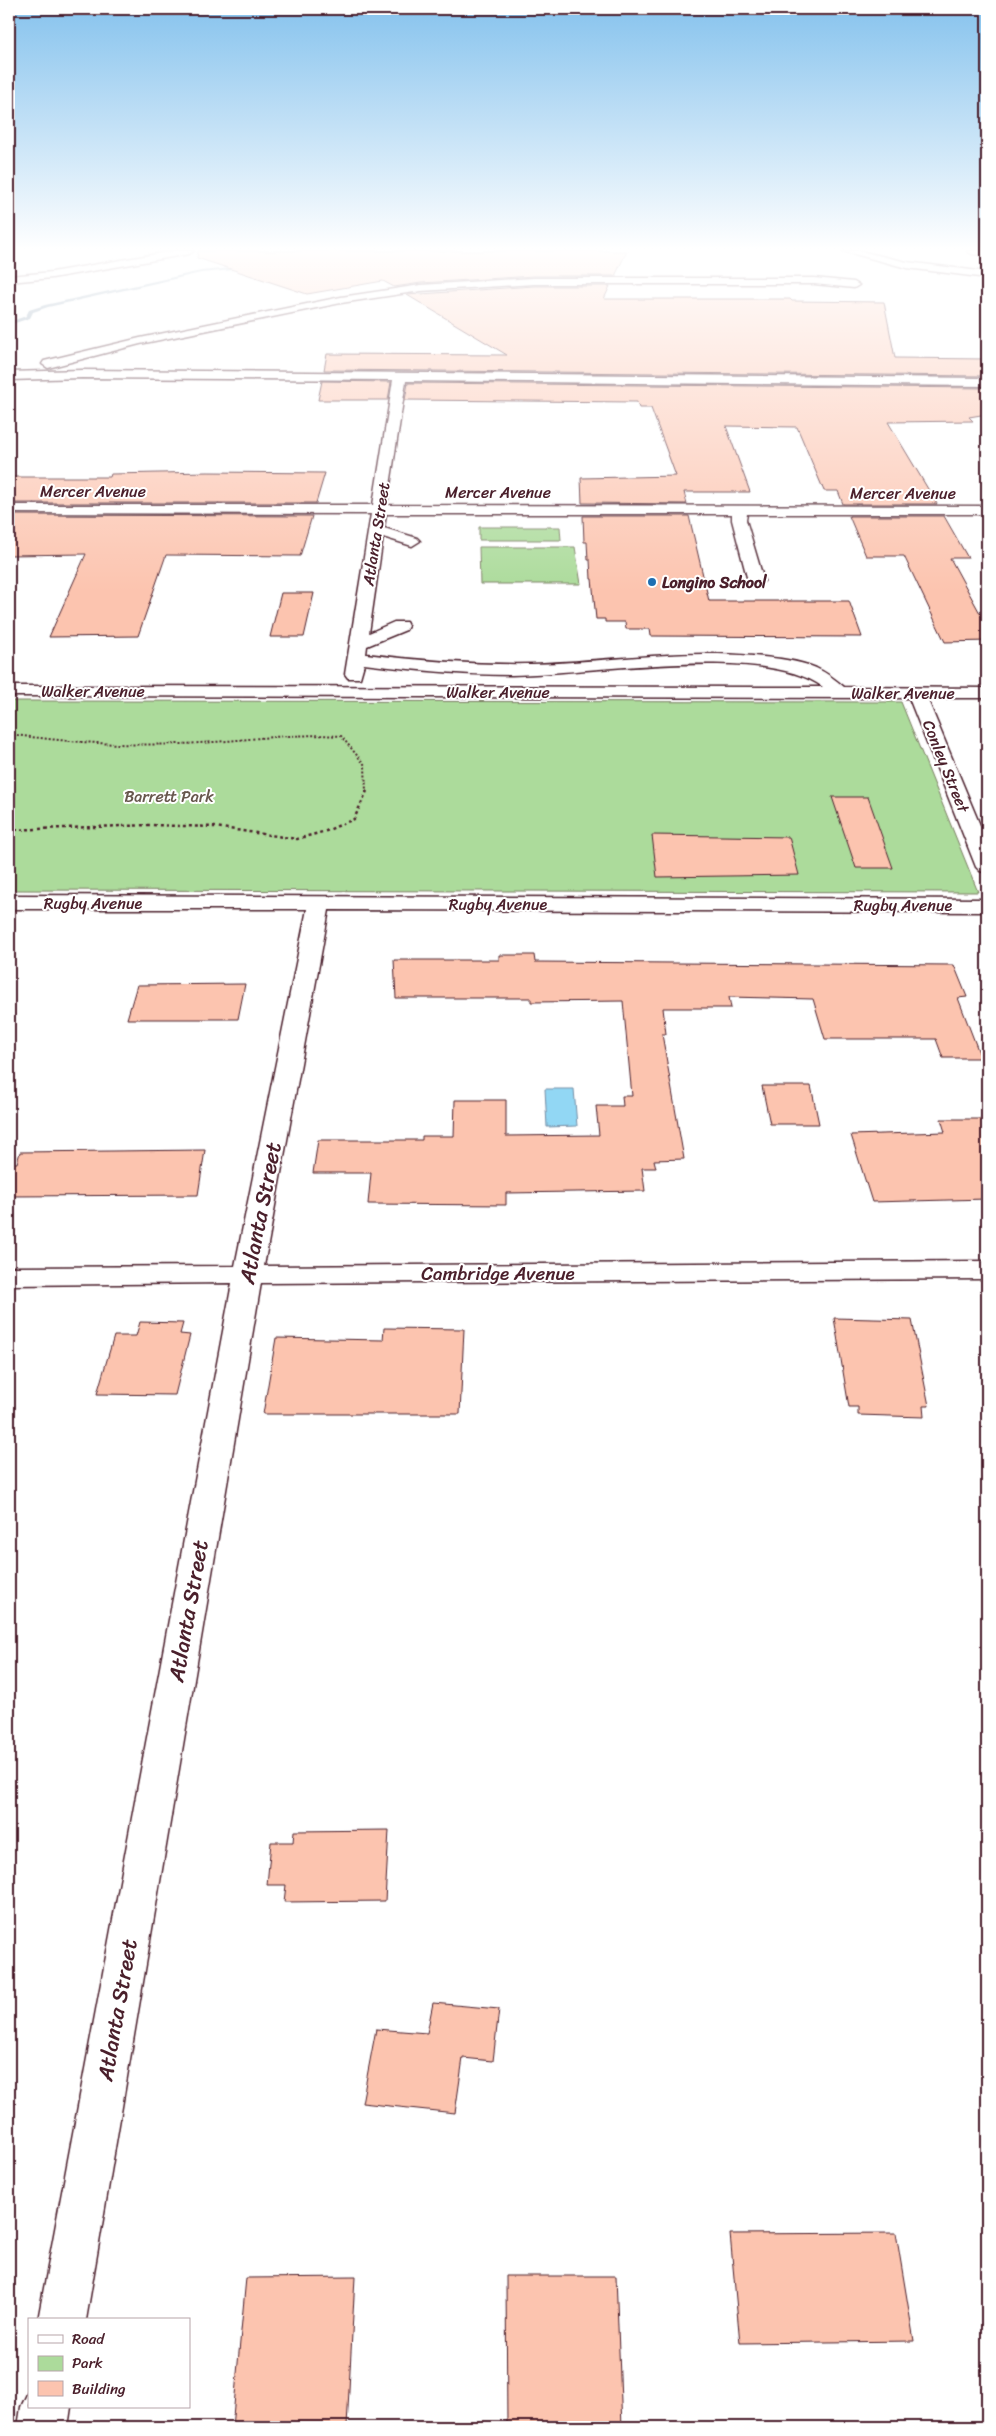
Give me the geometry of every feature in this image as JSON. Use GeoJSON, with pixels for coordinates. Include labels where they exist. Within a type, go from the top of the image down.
{"type":"FeatureCollection","features":[{"type":"Feature","properties":{"kind":"street"},"geometry":{"type":"LineString","coordinates":[[9,374],[46,365]]}},
{"type":"Feature","properties":{"kind":"street"},"geometry":{"type":"LineString","coordinates":[[9,374],[987,382]]}},
{"type":"Feature","properties":{"kind":"street","name":"Atlanta Street"},"geometry":{"type":"LineString","coordinates":[[352,692],[400,377]]}},
{"type":"Feature","properties":{"kind":"street","name":"Mercer Avenue"},"geometry":{"type":"LineString","coordinates":[[9,509],[987,510]]}},
{"type":"Feature","properties":{"kind":"street"},"geometry":{"type":"LineString","coordinates":[[740,510],[739,520],[756,580]]}},
{"type":"Feature","properties":{"kind":"street"},"geometry":{"type":"LineString","coordinates":[[377,532],[412,541]]}},
{"type":"Feature","properties":{"kind":"street"},"geometry":{"type":"LineString","coordinates":[[358,650],[400,626]]}},
{"type":"Feature","properties":{"kind":"street"},"geometry":{"type":"LineString","coordinates":[[358,650],[434,667],[487,669],[535,669],[696,660],[756,661],[800,668],[824,679],[840,693]]}},
{"type":"Feature","properties":{"kind":"street","name":"Walker Avenue"},"geometry":{"type":"LineString","coordinates":[[9,691],[987,693]]}},
{"type":"Feature","properties":{"kind":"street","name":"Conley Street"},"geometry":{"type":"LineString","coordinates":[[916,693],[987,868]]}},
{"type":"Feature","properties":{"kind":"street","name":"Rugby Avenue"},"geometry":{"type":"LineString","coordinates":[[9,902],[987,905]]}},
{"type":"Feature","properties":{"kind":"street","name":"Atlanta Street"},"geometry":{"type":"LineString","coordinates":[[62,2318],[248,1274],[319,903]]}},
{"type":"Feature","properties":{"kind":"street","name":"Cambridge Avenue"},"geometry":{"type":"LineString","coordinates":[[9,1276],[987,1270]]}},
{"type":"Feature","properties":{"kind":"street"},"geometry":{"type":"LineString","coordinates":[[43,2427],[46,2408]]}},
{"type":"Feature","properties":{"kind":"path"},"geometry":{"type":"LineString","coordinates":[[9,734],[51,741],[124,744],[198,743],[308,733],[341,736],[365,765],[367,791],[354,819],[326,831],[297,839],[215,827],[150,825],[9,830]]}},
{"type":"Feature","properties":{"kind":"green space"},"geometry":{"type":"Polygon","coordinates":[[[479,527],[560,527],[561,540],[479,540],[479,527]]]}},
{"type":"Feature","properties":{"kind":"green space"},"geometry":{"type":"Polygon","coordinates":[[[479,547],[575,547],[581,584],[480,584],[479,547]]]}},
{"type":"Feature","properties":{"kind":"green space","name":"Barrett Park"},"geometry":{"type":"Polygon","coordinates":[[[9,701],[901,702],[978,892],[9,890],[9,701]]]}},
{"type":"Feature","properties":{"kind":"water"},"geometry":{"type":"Polygon","coordinates":[[[545,1089],[574,1089],[577,1126],[547,1127],[545,1089]]]}},
{"type":"Feature","properties":{"kind":"building"},"geometry":{"type":"Polygon","coordinates":[[[325,365],[987,365],[987,376],[324,370],[325,365]]]}},
{"type":"Feature","properties":{"kind":"building"},"geometry":{"type":"Polygon","coordinates":[[[322,381],[391,382],[388,400],[318,400],[322,381]]]}},
{"type":"Feature","properties":{"kind":"building"},"geometry":{"type":"Polygon","coordinates":[[[408,383],[987,388],[987,414],[969,417],[973,421],[888,422],[937,504],[843,504],[838,491],[824,491],[797,427],[726,426],[750,492],[684,492],[687,504],[582,503],[581,478],[676,476],[651,408],[639,408],[637,402],[405,400],[408,383]]]}},
{"type":"Feature","properties":{"kind":"building"},"geometry":{"type":"Polygon","coordinates":[[[207,472],[325,473],[316,503],[9,503],[9,477],[110,477],[111,474],[207,472]]]}},
{"type":"Feature","properties":{"kind":"building"},"geometry":{"type":"Polygon","coordinates":[[[9,515],[312,516],[300,556],[166,555],[138,636],[49,637],[86,554],[9,555],[9,515]]]}},
{"type":"Feature","properties":{"kind":"building","name":"Longino School"},"geometry":{"type":"Polygon","coordinates":[[[583,516],[689,516],[709,601],[849,601],[862,637],[651,636],[650,629],[626,629],[625,622],[605,622],[605,619],[596,619],[590,560],[588,560],[587,542],[584,542],[583,516]]]}},
{"type":"Feature","properties":{"kind":"building"},"geometry":{"type":"Polygon","coordinates":[[[849,516],[944,516],[968,558],[950,558],[987,626],[987,641],[945,642],[904,556],[866,556],[849,516]]]}},
{"type":"Feature","properties":{"kind":"building"},"geometry":{"type":"Polygon","coordinates":[[[281,593],[314,593],[304,637],[270,637],[281,593]]]}},
{"type":"Feature","properties":{"kind":"building"},"geometry":{"type":"Polygon","coordinates":[[[832,797],[868,797],[893,868],[856,868],[832,797]]]}},
{"type":"Feature","properties":{"kind":"building"},"geometry":{"type":"Polygon","coordinates":[[[652,835],[789,837],[799,875],[657,877],[652,835]]]}},
{"type":"Feature","properties":{"kind":"building"},"geometry":{"type":"Polygon","coordinates":[[[499,955],[534,955],[535,962],[954,965],[967,997],[958,998],[981,1058],[943,1058],[936,1039],[825,1039],[813,999],[729,997],[731,1008],[663,1008],[666,1034],[662,1034],[684,1159],[654,1160],[656,1168],[642,1168],[645,1191],[506,1193],[506,1205],[368,1204],[371,1173],[313,1173],[318,1140],[422,1140],[422,1136],[454,1136],[455,1100],[506,1100],[506,1136],[599,1135],[596,1106],[623,1106],[622,1096],[632,1096],[623,1001],[531,1002],[531,998],[396,998],[394,960],[499,960],[499,955]]]}},
{"type":"Feature","properties":{"kind":"building"},"geometry":{"type":"Polygon","coordinates":[[[245,984],[238,1019],[127,1019],[137,985],[245,984]]]}},
{"type":"Feature","properties":{"kind":"building"},"geometry":{"type":"Polygon","coordinates":[[[762,1086],[811,1086],[819,1124],[770,1124],[762,1086]]]}},
{"type":"Feature","properties":{"kind":"building"},"geometry":{"type":"Polygon","coordinates":[[[941,1119],[987,1119],[987,1199],[872,1202],[851,1135],[945,1132],[941,1119]]]}},
{"type":"Feature","properties":{"kind":"building"},"geometry":{"type":"Polygon","coordinates":[[[205,1150],[198,1195],[9,1196],[9,1163],[17,1163],[20,1152],[205,1150]]]}},
{"type":"Feature","properties":{"kind":"building"},"geometry":{"type":"Polygon","coordinates":[[[834,1318],[912,1320],[929,1406],[923,1406],[924,1417],[858,1415],[858,1407],[849,1407],[834,1318]]]}},
{"type":"Feature","properties":{"kind":"building"},"geometry":{"type":"Polygon","coordinates":[[[140,1322],[183,1323],[180,1334],[190,1335],[175,1395],[97,1394],[114,1336],[136,1336],[140,1322]]]}},
{"type":"Feature","properties":{"kind":"building"},"geometry":{"type":"Polygon","coordinates":[[[384,1328],[464,1329],[460,1414],[263,1414],[276,1338],[383,1340],[384,1328]]]}},
{"type":"Feature","properties":{"kind":"building"},"geometry":{"type":"Polygon","coordinates":[[[389,1830],[385,1901],[284,1902],[286,1885],[267,1885],[271,1842],[293,1842],[294,1831],[389,1830]]]}},
{"type":"Feature","properties":{"kind":"building"},"geometry":{"type":"Polygon","coordinates":[[[433,2003],[499,2009],[493,2061],[463,2058],[455,2113],[362,2103],[376,2029],[427,2033],[433,2003]]]}},
{"type":"Feature","properties":{"kind":"building"},"geometry":{"type":"Polygon","coordinates":[[[896,2233],[914,2341],[740,2343],[730,2234],[896,2233]]]}},
{"type":"Feature","properties":{"kind":"building"},"geometry":{"type":"Polygon","coordinates":[[[506,2276],[616,2276],[622,2427],[507,2427],[506,2276]]]}},
{"type":"Feature","properties":{"kind":"building"},"geometry":{"type":"Polygon","coordinates":[[[355,2277],[347,2427],[232,2427],[246,2278],[355,2277]]]}},
{"type":"Feature","properties":{"kind":"place","name":"Longino School"},"geometry":{"type":"Point","coordinates":[652,582]}}]}
